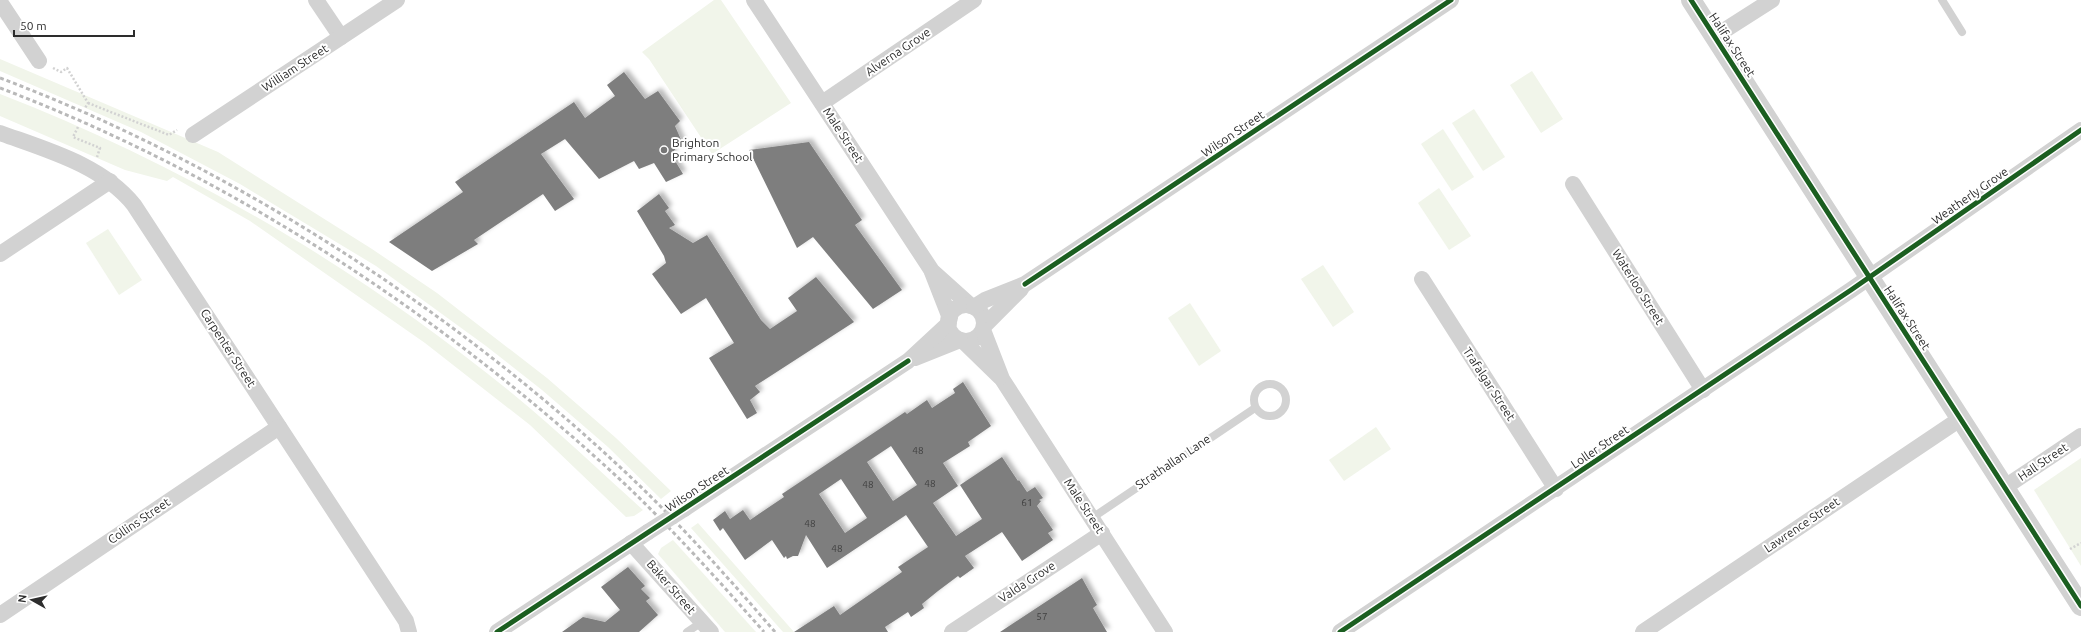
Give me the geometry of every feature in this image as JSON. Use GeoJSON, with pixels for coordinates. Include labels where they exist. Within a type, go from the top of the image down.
{"type":"FeatureCollection","features":[{"type":"Feature","properties":{"kind":"street"},"geometry":{"type":"LineString","coordinates":[[316,0],[341,37]]}},
{"type":"Feature","properties":{"kind":"street","name":"William Street"},"geometry":{"type":"LineString","coordinates":[[193,135],[397,0]]}},
{"type":"Feature","properties":{"kind":"street","name":"Male Street"},"geometry":{"type":"LineString","coordinates":[[754,0],[932,270],[973,307]]}},
{"type":"Feature","properties":{"kind":"street","name":"Alverna Grove"},"geometry":{"type":"LineString","coordinates":[[822,103],[974,0]]}},
{"type":"Feature","properties":{"kind":"street","name":"Wilson Street"},"geometry":{"type":"LineString","coordinates":[[973,307],[985,300],[1025,284],[1451,0]]}},
{"type":"Feature","properties":{"kind":"street","name":"Halifax Street"},"geometry":{"type":"LineString","coordinates":[[1691,0],[2081,606]]}},
{"type":"Feature","properties":{"kind":"street"},"geometry":{"type":"LineString","coordinates":[[1714,37],[1772,0]]}},
{"type":"Feature","properties":{"kind":"street"},"geometry":{"type":"LineString","coordinates":[[0,2],[39,61]]}},
{"type":"Feature","properties":{"kind":"street","name":"Weatherly Grove"},"geometry":{"type":"LineString","coordinates":[[1870,278],[2081,130]]}},
{"type":"Feature","properties":{"kind":"street","name":"Carpenter Street"},"geometry":{"type":"LineString","coordinates":[[0,133],[62,156],[93,170],[122,190],[134,205],[408,627],[419,632]]}},
{"type":"Feature","properties":{"kind":"street"},"geometry":{"type":"LineString","coordinates":[[0,254],[110,181]]}},
{"type":"Feature","properties":{"kind":"street","name":"Waterloo Street"},"geometry":{"type":"LineString","coordinates":[[1573,184],[1703,390]]}},
{"type":"Feature","properties":{"kind":"street","name":"Male Street"},"geometry":{"type":"LineString","coordinates":[[932,270],[949,320]]}},
{"type":"Feature","properties":{"kind":"street","name":"Loller Street"},"geometry":{"type":"LineString","coordinates":[[1340,632],[1870,278]]}},
{"type":"Feature","properties":{"kind":"street","name":"Trafalgar Street"},"geometry":{"type":"LineString","coordinates":[[1422,279],[1556,489]]}},
{"type":"Feature","properties":{"kind":"street","name":"Wilson Street"},"geometry":{"type":"LineString","coordinates":[[983,328],[1025,284]]}},
{"type":"Feature","properties":{"kind":"street"},"geometry":{"type":"LineString","coordinates":[[960,306],[973,307],[982,315],[983,328],[975,339],[962,340],[952,333],[949,320],[952,313],[960,306]]}},
{"type":"Feature","properties":{"kind":"street","name":"Wilson Street"},"geometry":{"type":"LineString","coordinates":[[497,632],[908,361],[949,320]]}},
{"type":"Feature","properties":{"kind":"street","name":"Male Street"},"geometry":{"type":"LineString","coordinates":[[983,328],[1002,380]]}},
{"type":"Feature","properties":{"kind":"street","name":"Male Street"},"geometry":{"type":"LineString","coordinates":[[962,340],[1002,380],[1165,632]]}},
{"type":"Feature","properties":{"kind":"street","name":"Wilson Street"},"geometry":{"type":"LineString","coordinates":[[908,361],[962,340]]}},
{"type":"Feature","properties":{"kind":"street","name":"Lawrence Street"},"geometry":{"type":"LineString","coordinates":[[1643,632],[1960,419]]}},
{"type":"Feature","properties":{"kind":"street","name":"Collins Street"},"geometry":{"type":"LineString","coordinates":[[0,614],[279,427]]}},
{"type":"Feature","properties":{"kind":"street","name":"Hall Street"},"geometry":{"type":"LineString","coordinates":[[2004,487],[2081,436]]}},
{"type":"Feature","properties":{"kind":"street","name":"Valda Grove"},"geometry":{"type":"LineString","coordinates":[[952,632],[1102,533]]}},
{"type":"Feature","properties":{"kind":"street","name":"Baker Street"},"geometry":{"type":"LineString","coordinates":[[632,543],[706,627]]}},
{"type":"Feature","properties":{"kind":"lane"},"geometry":{"type":"LineString","coordinates":[[1942,0],[1962,32]]}},
{"type":"Feature","properties":{"kind":"lane"},"geometry":{"type":"LineString","coordinates":[[1264,384],[1275,384],[1284,391],[1286,396],[1285,406],[1278,414],[1273,416],[1263,415],[1255,408],[1253,402],[1255,391],[1264,384]]}},
{"type":"Feature","properties":{"kind":"lane","name":"Strathallan Lane"},"geometry":{"type":"LineString","coordinates":[[1092,518],[1255,408]]}},
{"type":"Feature","properties":{"kind":"lane"},"geometry":{"type":"LineString","coordinates":[[687,632],[706,627]]}},
{"type":"Feature","properties":{"kind":"path"},"geometry":{"type":"LineString","coordinates":[[39,61],[61,72],[67,68],[88,103],[169,135],[179,129],[193,135]]}},
{"type":"Feature","properties":{"kind":"path"},"geometry":{"type":"LineString","coordinates":[[85,108],[88,103]]}},
{"type":"Feature","properties":{"kind":"path"},"geometry":{"type":"LineString","coordinates":[[78,127],[73,138],[100,148],[93,170]]}},
{"type":"Feature","properties":{"kind":"path"},"geometry":{"type":"LineString","coordinates":[[2070,549],[2081,543]]}},
{"type":"Feature","properties":{"kind":"shaded area"},"geometry":{"type":"Polygon","coordinates":[[[714,0],[721,0],[791,103],[712,154],[649,59],[642,52],[714,0]]]}},
{"type":"Feature","properties":{"kind":"shaded area"},"geometry":{"type":"Polygon","coordinates":[[[0,59],[218,152],[372,249],[437,293],[547,378],[616,438],[671,491],[661,499],[608,447],[542,390],[486,346],[376,266],[240,184],[141,132],[0,71],[0,59]]]}},
{"type":"Feature","properties":{"kind":"shaded area"},"geometry":{"type":"Polygon","coordinates":[[[1532,71],[1563,119],[1541,133],[1510,85],[1532,71]]]}},
{"type":"Feature","properties":{"kind":"shaded area"},"geometry":{"type":"Polygon","coordinates":[[[0,94],[69,122],[136,153],[203,187],[332,263],[394,304],[455,348],[513,394],[563,437],[643,510],[634,516],[626,517],[530,425],[425,343],[250,221],[173,177],[167,181],[125,170],[0,116],[0,94]]]}},
{"type":"Feature","properties":{"kind":"shaded area"},"geometry":{"type":"Polygon","coordinates":[[[1474,109],[1505,157],[1483,171],[1452,123],[1474,109]]]}},
{"type":"Feature","properties":{"kind":"shaded area"},"geometry":{"type":"Polygon","coordinates":[[[1443,129],[1474,177],[1452,191],[1421,144],[1443,129]]]}},
{"type":"Feature","properties":{"kind":"shaded area"},"geometry":{"type":"Polygon","coordinates":[[[1439,188],[1471,236],[1449,250],[1418,203],[1439,188]]]}},
{"type":"Feature","properties":{"kind":"shaded area"},"geometry":{"type":"Polygon","coordinates":[[[108,229],[142,280],[119,295],[86,243],[108,229]]]}},
{"type":"Feature","properties":{"kind":"shaded area"},"geometry":{"type":"Polygon","coordinates":[[[1323,265],[1354,312],[1333,327],[1301,279],[1323,265]]]}},
{"type":"Feature","properties":{"kind":"shaded area"},"geometry":{"type":"Polygon","coordinates":[[[1190,303],[1221,351],[1199,366],[1168,318],[1190,303]]]}},
{"type":"Feature","properties":{"kind":"shaded area"},"geometry":{"type":"Polygon","coordinates":[[[1376,427],[1391,449],[1344,481],[1329,460],[1376,427]]]}},
{"type":"Feature","properties":{"kind":"shaded area"},"geometry":{"type":"Polygon","coordinates":[[[2081,458],[2081,566],[2034,490],[2081,458]]]}},
{"type":"Feature","properties":{"kind":"shaded area"},"geometry":{"type":"Polygon","coordinates":[[[698,523],[794,632],[783,632],[691,528],[698,523]]]}},
{"type":"Feature","properties":{"kind":"shaded area"},"geometry":{"type":"Polygon","coordinates":[[[673,540],[756,632],[725,632],[658,554],[661,548],[673,540]]]}},
{"type":"Feature","properties":{"kind":"building"},"geometry":{"type":"Polygon","coordinates":[[[624,72],[645,99],[658,91],[680,121],[675,126],[682,142],[671,154],[683,174],[666,182],[654,163],[639,169],[634,161],[599,179],[565,139],[541,154],[574,199],[555,211],[543,194],[474,240],[478,244],[432,271],[389,242],[463,192],[455,182],[574,102],[585,118],[615,96],[607,85],[624,72]]]}},
{"type":"Feature","properties":{"kind":"building"},"geometry":{"type":"Polygon","coordinates":[[[809,142],[862,220],[855,225],[902,290],[873,309],[813,237],[797,248],[749,150],[809,142]]]}},
{"type":"Feature","properties":{"kind":"building"},"geometry":{"type":"Polygon","coordinates":[[[659,194],[669,208],[665,211],[675,225],[669,228],[693,243],[707,235],[761,320],[770,329],[797,311],[788,298],[816,277],[854,322],[755,386],[760,392],[750,400],[757,413],[747,419],[709,358],[734,343],[706,298],[681,314],[652,274],[666,263],[664,256],[637,211],[659,194]]]}},
{"type":"Feature","properties":{"kind":"building"},"geometry":{"type":"Polygon","coordinates":[[[963,382],[991,426],[968,442],[970,446],[943,463],[958,486],[933,503],[956,536],[982,519],[960,485],[1002,457],[1027,492],[1035,487],[1043,498],[1039,500],[1041,501],[1037,506],[1053,530],[1048,533],[1053,540],[1022,561],[1002,532],[965,556],[974,568],[960,578],[958,576],[938,591],[922,604],[924,608],[911,617],[908,612],[885,627],[888,632],[794,632],[834,606],[840,615],[902,572],[898,567],[928,547],[906,515],[827,568],[806,535],[798,556],[793,556],[787,559],[786,556],[784,558],[772,540],[745,560],[723,528],[720,531],[713,520],[725,511],[730,519],[743,510],[750,520],[784,497],[782,494],[905,412],[907,414],[927,400],[932,408],[955,393],[953,389],[963,382]],[[891,446],[867,462],[893,501],[917,485],[891,446]],[[841,479],[819,494],[845,533],[867,518],[841,479]]]}},
{"type":"Feature","properties":{"kind":"building"},"geometry":{"type":"Polygon","coordinates":[[[628,567],[645,586],[641,589],[650,598],[646,601],[658,615],[639,632],[562,632],[583,617],[605,622],[620,610],[601,587],[628,567]]]}},
{"type":"Feature","properties":{"kind":"building"},"geometry":{"type":"Polygon","coordinates":[[[1082,578],[1097,605],[1093,608],[1107,632],[1000,632],[1082,578]]]}},
{"type":"Feature","properties":{"kind":"railway"},"geometry":{"type":"LineString","coordinates":[[0,78],[87,114],[173,155],[259,201],[342,252],[423,307],[501,365],[575,426],[678,524],[775,632]]}},
{"type":"Feature","properties":{"kind":"railway"},"geometry":{"type":"LineString","coordinates":[[0,88],[86,123],[170,164],[253,208],[333,257],[410,309],[485,365],[558,424],[627,486],[697,558],[764,632]]}},
{"type":"Feature","properties":{"kind":"cycle path"},"geometry":{"type":"LineString","coordinates":[[1025,284],[1451,0]]}},
{"type":"Feature","properties":{"kind":"cycle path"},"geometry":{"type":"LineString","coordinates":[[1691,0],[2081,606]]}},
{"type":"Feature","properties":{"kind":"cycle path"},"geometry":{"type":"LineString","coordinates":[[1340,632],[1851,290],[2081,130]]}},
{"type":"Feature","properties":{"kind":"cycle path"},"geometry":{"type":"LineString","coordinates":[[497,632],[908,361]]}},
{"type":"Feature","properties":{"kind":"place","name":"Brighton Primary School"},"geometry":{"type":"Point","coordinates":[664,150]}}]}
